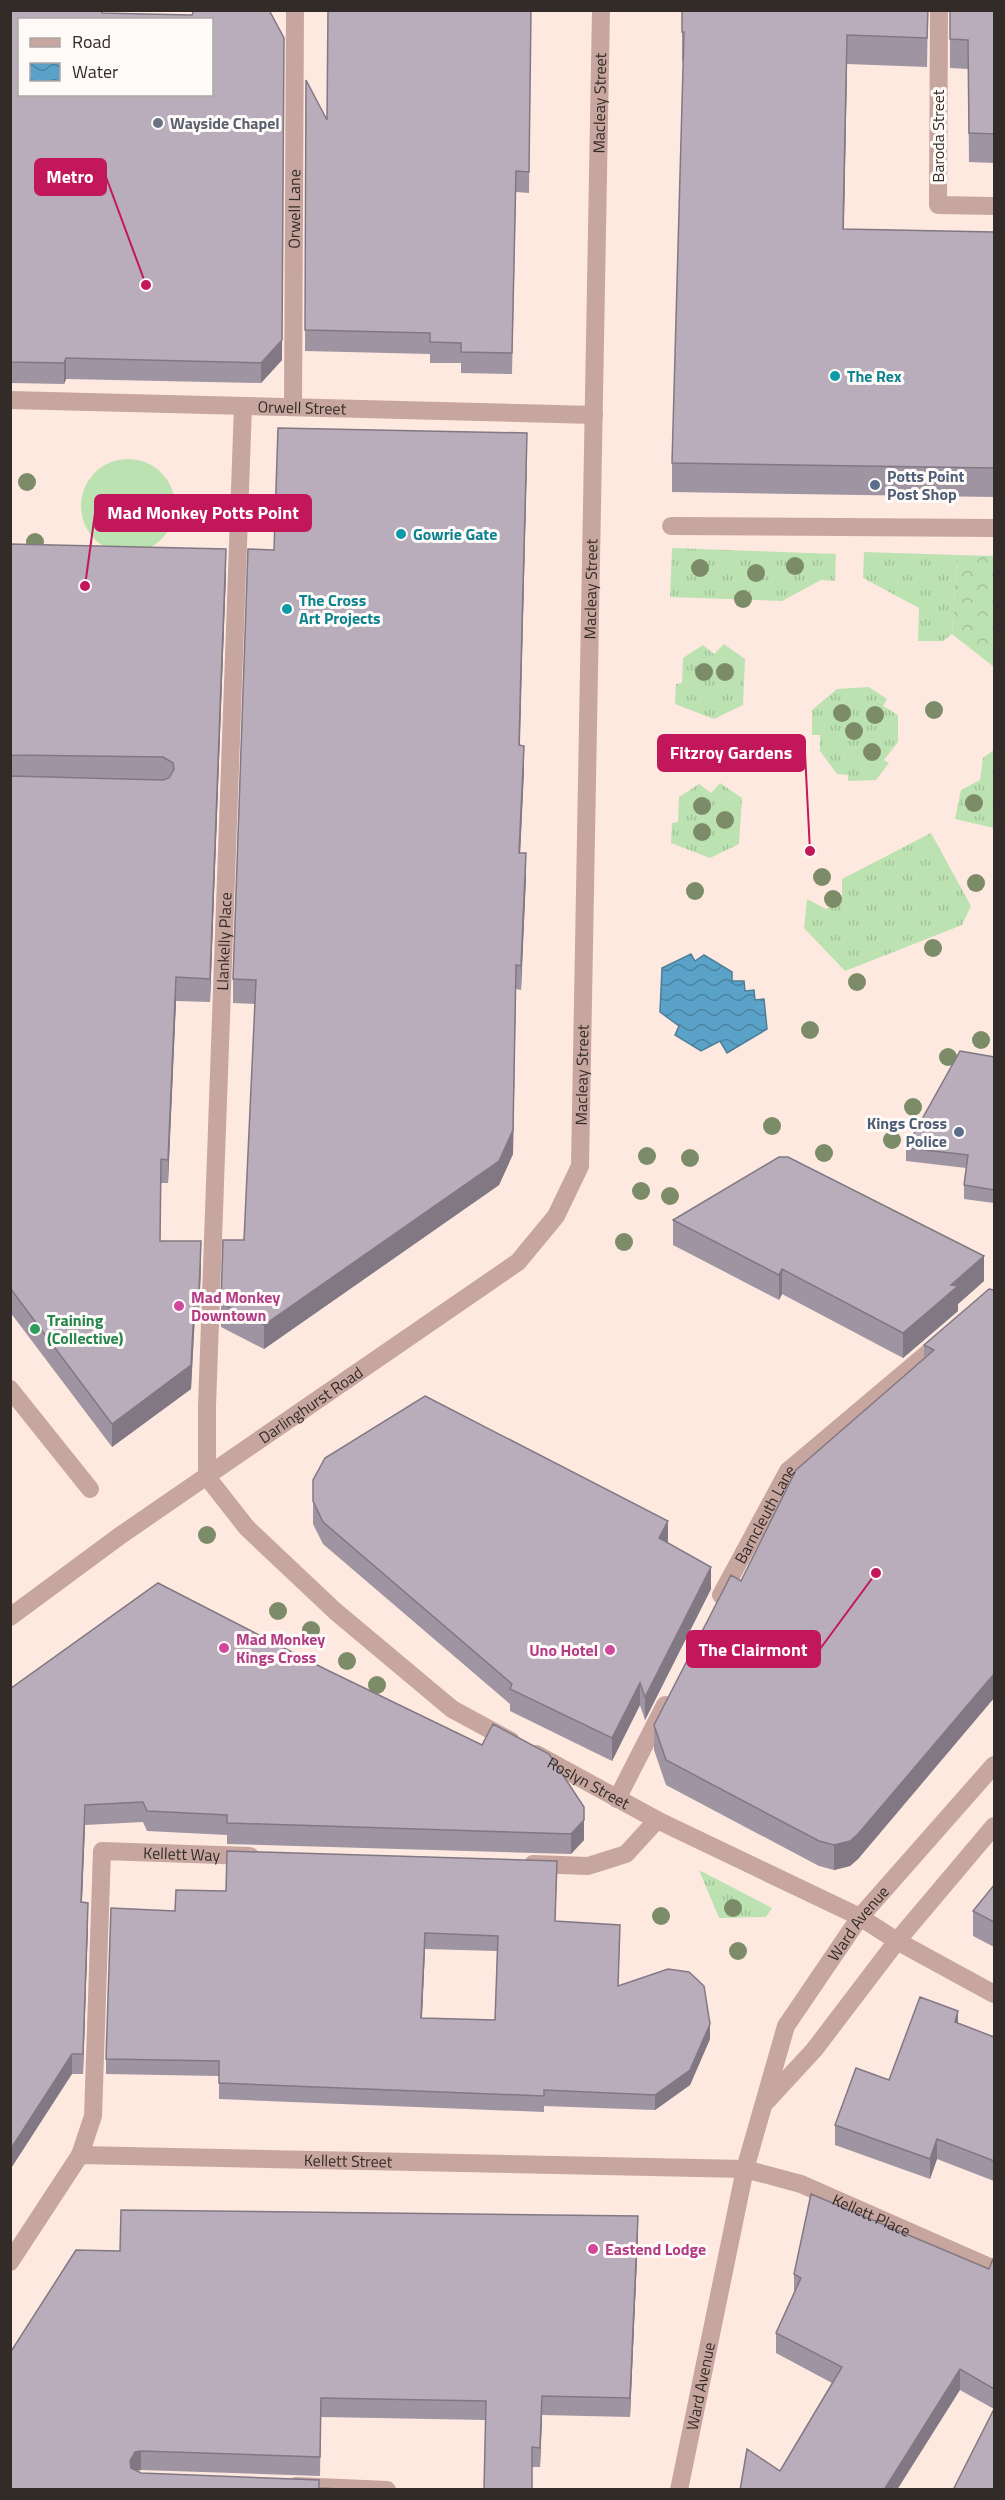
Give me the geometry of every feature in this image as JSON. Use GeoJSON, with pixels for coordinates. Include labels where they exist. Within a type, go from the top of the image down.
{"type":"FeatureCollection","features":[{"type":"Feature","properties":{"kind":"street","name":"Orwell Lane"},"geometry":{"type":"LineString","coordinates":[[293,407],[295,10]]}},
{"type":"Feature","properties":{"kind":"street","name":"Macleay Street"},"geometry":{"type":"LineString","coordinates":[[580,1166],[601,10]]}},
{"type":"Feature","properties":{"kind":"street","name":"Baroda Street"},"geometry":{"type":"LineString","coordinates":[[939,10],[938,205],[994,207]]}},
{"type":"Feature","properties":{"kind":"street","name":"Orwell Street"},"geometry":{"type":"LineString","coordinates":[[10,400],[594,415]]}},
{"type":"Feature","properties":{"kind":"street","name":"Llankelly Place"},"geometry":{"type":"LineString","coordinates":[[207,1477],[207,1406],[243,406]]}},
{"type":"Feature","properties":{"kind":"street"},"geometry":{"type":"LineString","coordinates":[[671,526],[994,528]]}},
{"type":"Feature","properties":{"kind":"street","name":"Darlinghurst Road"},"geometry":{"type":"LineString","coordinates":[[10,1617],[207,1477],[518,1262],[556,1216],[580,1166]]}},
{"type":"Feature","properties":{"kind":"street","name":"Barncleuth Lane"},"geometry":{"type":"LineString","coordinates":[[712,1613],[788,1471],[955,1330]]}},
{"type":"Feature","properties":{"kind":"street"},"geometry":{"type":"LineString","coordinates":[[10,1389],[90,1489]]}},
{"type":"Feature","properties":{"kind":"street","name":"Roslyn Street"},"geometry":{"type":"LineString","coordinates":[[207,1477],[247,1528],[273,1554],[452,1709],[657,1820],[860,1917],[897,1941],[994,1994]]}},
{"type":"Feature","properties":{"kind":"street"},"geometry":{"type":"LineString","coordinates":[[617,1799],[675,1685]]}},
{"type":"Feature","properties":{"kind":"street","name":"Ward Avenue"},"geometry":{"type":"LineString","coordinates":[[679,2490],[745,2169],[786,2026],[860,1917],[994,1765]]}},
{"type":"Feature","properties":{"kind":"street"},"geometry":{"type":"LineString","coordinates":[[517,1864],[588,1866],[627,1854],[657,1820]]}},
{"type":"Feature","properties":{"kind":"street","name":"Ward Avenue"},"geometry":{"type":"LineString","coordinates":[[763,2106],[814,2050],[897,1941],[994,1826]]}},
{"type":"Feature","properties":{"kind":"street","name":"Kellett Way"},"geometry":{"type":"LineString","coordinates":[[80,2155],[93,2116],[102,1851],[268,1857]]}},
{"type":"Feature","properties":{"kind":"street"},"geometry":{"type":"LineString","coordinates":[[10,2262],[80,2155]]}},
{"type":"Feature","properties":{"kind":"street","name":"Kellett Street"},"geometry":{"type":"LineString","coordinates":[[80,2155],[745,2169]]}},
{"type":"Feature","properties":{"kind":"street","name":"Kellett Place"},"geometry":{"type":"LineString","coordinates":[[745,2169],[801,2184],[994,2269]]}},
{"type":"Feature","properties":{"kind":"street"},"geometry":{"type":"LineString","coordinates":[[282,2486],[387,2490]]}},
{"type":"Feature","properties":{"kind":"green space"},"geometry":{"type":"Polygon","coordinates":[[[128,459],[146,463],[161,473],[171,488],[175,506],[171,524],[161,539],[146,549],[128,553],[110,549],[95,539],[85,524],[81,506],[85,488],[95,473],[110,463],[128,459]]]}},
{"type":"Feature","properties":{"kind":"green space"},"geometry":{"type":"Polygon","coordinates":[[[672,548],[836,554],[835,581],[821,580],[782,601],[670,597],[672,548]]]}},
{"type":"Feature","properties":{"kind":"green space"},"geometry":{"type":"Polygon","coordinates":[[[864,552],[957,555],[952,634],[943,641],[918,641],[919,608],[863,578],[864,552]]]}},
{"type":"Feature","properties":{"kind":"green space"},"geometry":{"type":"Polygon","coordinates":[[[957,555],[994,556],[994,667],[952,634],[957,555]]]}},
{"type":"Feature","properties":{"kind":"green space"},"geometry":{"type":"Polygon","coordinates":[[[724,644],[745,659],[743,705],[714,719],[675,704],[676,684],[682,683],[683,658],[703,645],[714,654],[724,644]]]}},
{"type":"Feature","properties":{"kind":"green space"},"geometry":{"type":"Polygon","coordinates":[[[869,687],[887,699],[883,706],[898,715],[898,742],[884,760],[889,763],[876,780],[848,781],[848,775],[837,774],[820,751],[820,735],[812,735],[812,710],[837,689],[869,687]]]}},
{"type":"Feature","properties":{"kind":"green space"},"geometry":{"type":"Polygon","coordinates":[[[994,750],[994,828],[955,819],[961,790],[980,780],[983,758],[994,750]]]}},
{"type":"Feature","properties":{"kind":"green space"},"geometry":{"type":"Polygon","coordinates":[[[720,783],[742,798],[739,844],[710,858],[671,843],[672,823],[678,822],[679,797],[699,784],[711,793],[720,783]]]}},
{"type":"Feature","properties":{"kind":"green space"},"geometry":{"type":"Polygon","coordinates":[[[931,833],[971,906],[962,925],[845,971],[804,928],[807,899],[826,909],[842,900],[842,879],[931,833]]]}},
{"type":"Feature","properties":{"kind":"green space"},"geometry":{"type":"Polygon","coordinates":[[[699,1870],[772,1908],[766,1917],[719,1918],[699,1870]]]}},
{"type":"Feature","properties":{"kind":"water"},"geometry":{"type":"Polygon","coordinates":[[[691,954],[695,961],[704,955],[732,972],[732,981],[744,981],[745,991],[754,990],[755,1000],[764,999],[767,1029],[727,1053],[720,1041],[701,1051],[675,1035],[679,1026],[660,1012],[662,968],[691,954]]]}},
{"type":"Feature","properties":{"kind":"building"},"geometry":{"type":"Polygon","coordinates":[[[10,10],[103,10],[102,13],[192,15],[194,10],[269,10],[284,38],[282,340],[261,363],[66,358],[64,363],[10,362],[10,10]]]}},
{"type":"Feature","properties":{"kind":"building"},"geometry":{"type":"Polygon","coordinates":[[[328,10],[531,10],[529,172],[516,171],[512,353],[461,352],[461,343],[430,342],[430,333],[305,330],[306,80],[327,120],[328,10]]]}},
{"type":"Feature","properties":{"kind":"building","name":"The Rex"},"geometry":{"type":"Polygon","coordinates":[[[682,10],[928,10],[927,38],[847,35],[843,229],[994,232],[994,468],[672,463],[684,32],[682,32],[682,10]]]}},
{"type":"Feature","properties":{"kind":"building"},"geometry":{"type":"Polygon","coordinates":[[[950,10],[994,10],[994,134],[969,133],[968,40],[950,39],[950,10]]]}},
{"type":"Feature","properties":{"kind":"building"},"geometry":{"type":"Polygon","coordinates":[[[278,428],[527,433],[519,745],[524,746],[519,853],[526,853],[521,966],[516,965],[513,1130],[499,1161],[264,1325],[221,1303],[223,1240],[244,1240],[256,980],[233,979],[248,549],[274,550],[278,428]]]}},
{"type":"Feature","properties":{"kind":"building"},"geometry":{"type":"Polygon","coordinates":[[[10,544],[226,549],[210,979],[176,977],[168,1160],[161,1159],[160,1241],[201,1241],[199,1292],[195,1291],[191,1365],[112,1424],[10,1288],[10,776],[163,780],[169,778],[174,769],[173,763],[163,757],[10,755],[10,544]]]}},
{"type":"Feature","properties":{"kind":"building","name":"Kings Cross Police"},"geometry":{"type":"Polygon","coordinates":[[[960,1051],[994,1057],[994,1190],[964,1185],[968,1155],[906,1148],[960,1051]]]}},
{"type":"Feature","properties":{"kind":"building"},"geometry":{"type":"Polygon","coordinates":[[[779,1157],[788,1157],[984,1256],[951,1285],[958,1286],[903,1333],[782,1269],[779,1275],[673,1220],[779,1157]]]}},
{"type":"Feature","properties":{"kind":"building"},"geometry":{"type":"Polygon","coordinates":[[[989,1289],[994,1290],[994,1674],[858,1834],[850,1841],[834,1845],[819,1841],[666,1760],[654,1725],[731,1575],[741,1581],[796,1470],[934,1350],[924,1345],[989,1289]]]}},
{"type":"Feature","properties":{"kind":"building"},"geometry":{"type":"Polygon","coordinates":[[[425,1396],[668,1521],[659,1538],[711,1567],[645,1697],[640,1683],[612,1738],[510,1689],[512,1684],[323,1522],[313,1501],[313,1480],[325,1458],[425,1396]]]}},
{"type":"Feature","properties":{"kind":"building"},"geometry":{"type":"Polygon","coordinates":[[[158,1583],[325,1669],[482,1745],[493,1724],[549,1754],[584,1807],[584,1820],[571,1834],[227,1823],[227,1815],[147,1811],[143,1802],[85,1805],[81,1902],[88,1903],[83,2054],[72,2054],[10,2150],[10,1689],[158,1583]]]}},
{"type":"Feature","properties":{"kind":"building"},"geometry":{"type":"Polygon","coordinates":[[[227,1851],[557,1861],[555,1921],[620,1925],[618,1986],[668,1969],[689,1972],[704,1986],[710,2024],[690,2070],[655,2095],[544,2090],[544,2096],[219,2083],[219,2061],[106,2059],[111,1908],[175,1911],[176,1890],[226,1891],[227,1851]],[[425,1933],[421,2018],[495,2020],[498,1936],[425,1933]]]}},
{"type":"Feature","properties":{"kind":"building"},"geometry":{"type":"Polygon","coordinates":[[[994,1885],[994,1922],[973,1911],[994,1885]]]}},
{"type":"Feature","properties":{"kind":"building"},"geometry":{"type":"Polygon","coordinates":[[[920,1997],[958,2011],[955,2022],[994,2037],[994,2161],[937,2139],[930,2159],[835,2125],[856,2068],[889,2080],[920,1997]]]}},
{"type":"Feature","properties":{"kind":"building"},"geometry":{"type":"Polygon","coordinates":[[[811,2194],[989,2269],[994,2259],[994,2389],[960,2369],[884,2490],[740,2490],[747,2449],[780,2471],[842,2367],[776,2333],[801,2278],[794,2274],[811,2194]]]}},
{"type":"Feature","properties":{"kind":"building"},"geometry":{"type":"Polygon","coordinates":[[[121,2210],[638,2216],[630,2398],[542,2396],[540,2448],[532,2447],[532,2490],[484,2490],[486,2401],[321,2398],[320,2457],[141,2451],[135,2452],[130,2461],[131,2468],[141,2473],[319,2480],[319,2488],[364,2490],[10,2490],[10,2353],[76,2250],[120,2251],[121,2210]]]}},
{"type":"Feature","properties":{"kind":"building"},"geometry":{"type":"Polygon","coordinates":[[[994,2409],[994,2490],[953,2490],[994,2409]]]}},
{"type":"Feature","properties":{"kind":"place","name":"Wayside Chapel"},"geometry":{"type":"Point","coordinates":[158,123]}},
{"type":"Feature","properties":{"kind":"place","name":"Metro"},"geometry":{"type":"Point","coordinates":[146,285]}},
{"type":"Feature","properties":{"kind":"place","name":"The Rex"},"geometry":{"type":"Point","coordinates":[835,376]}},
{"type":"Feature","properties":{"kind":"place","name":"Potts Point Post Shop"},"geometry":{"type":"Point","coordinates":[875,485]}},
{"type":"Feature","properties":{"kind":"place","name":"Gowrie Gate"},"geometry":{"type":"Point","coordinates":[401,534]}},
{"type":"Feature","properties":{"kind":"place","name":"Mad Monkey Potts Point"},"geometry":{"type":"Point","coordinates":[85,586]}},
{"type":"Feature","properties":{"kind":"place","name":"The Cross Art Projects"},"geometry":{"type":"Point","coordinates":[287,609]}},
{"type":"Feature","properties":{"kind":"place","name":"Fitzroy Gardens"},"geometry":{"type":"Point","coordinates":[810,851]}},
{"type":"Feature","properties":{"kind":"place","name":"Kings Cross Police"},"geometry":{"type":"Point","coordinates":[959,1132]}},
{"type":"Feature","properties":{"kind":"place","name":"Mad Monkey Downtown"},"geometry":{"type":"Point","coordinates":[179,1306]}},
{"type":"Feature","properties":{"kind":"place","name":"Training (Collective)"},"geometry":{"type":"Point","coordinates":[35,1329]}},
{"type":"Feature","properties":{"kind":"place","name":"The Clairmont"},"geometry":{"type":"Point","coordinates":[876,1573]}},
{"type":"Feature","properties":{"kind":"place","name":"Mad Monkey Kings Cross"},"geometry":{"type":"Point","coordinates":[224,1648]}},
{"type":"Feature","properties":{"kind":"place","name":"Uno Hotel"},"geometry":{"type":"Point","coordinates":[610,1650]}},
{"type":"Feature","properties":{"kind":"place","name":"Eastend Lodge"},"geometry":{"type":"Point","coordinates":[593,2249]}}]}
